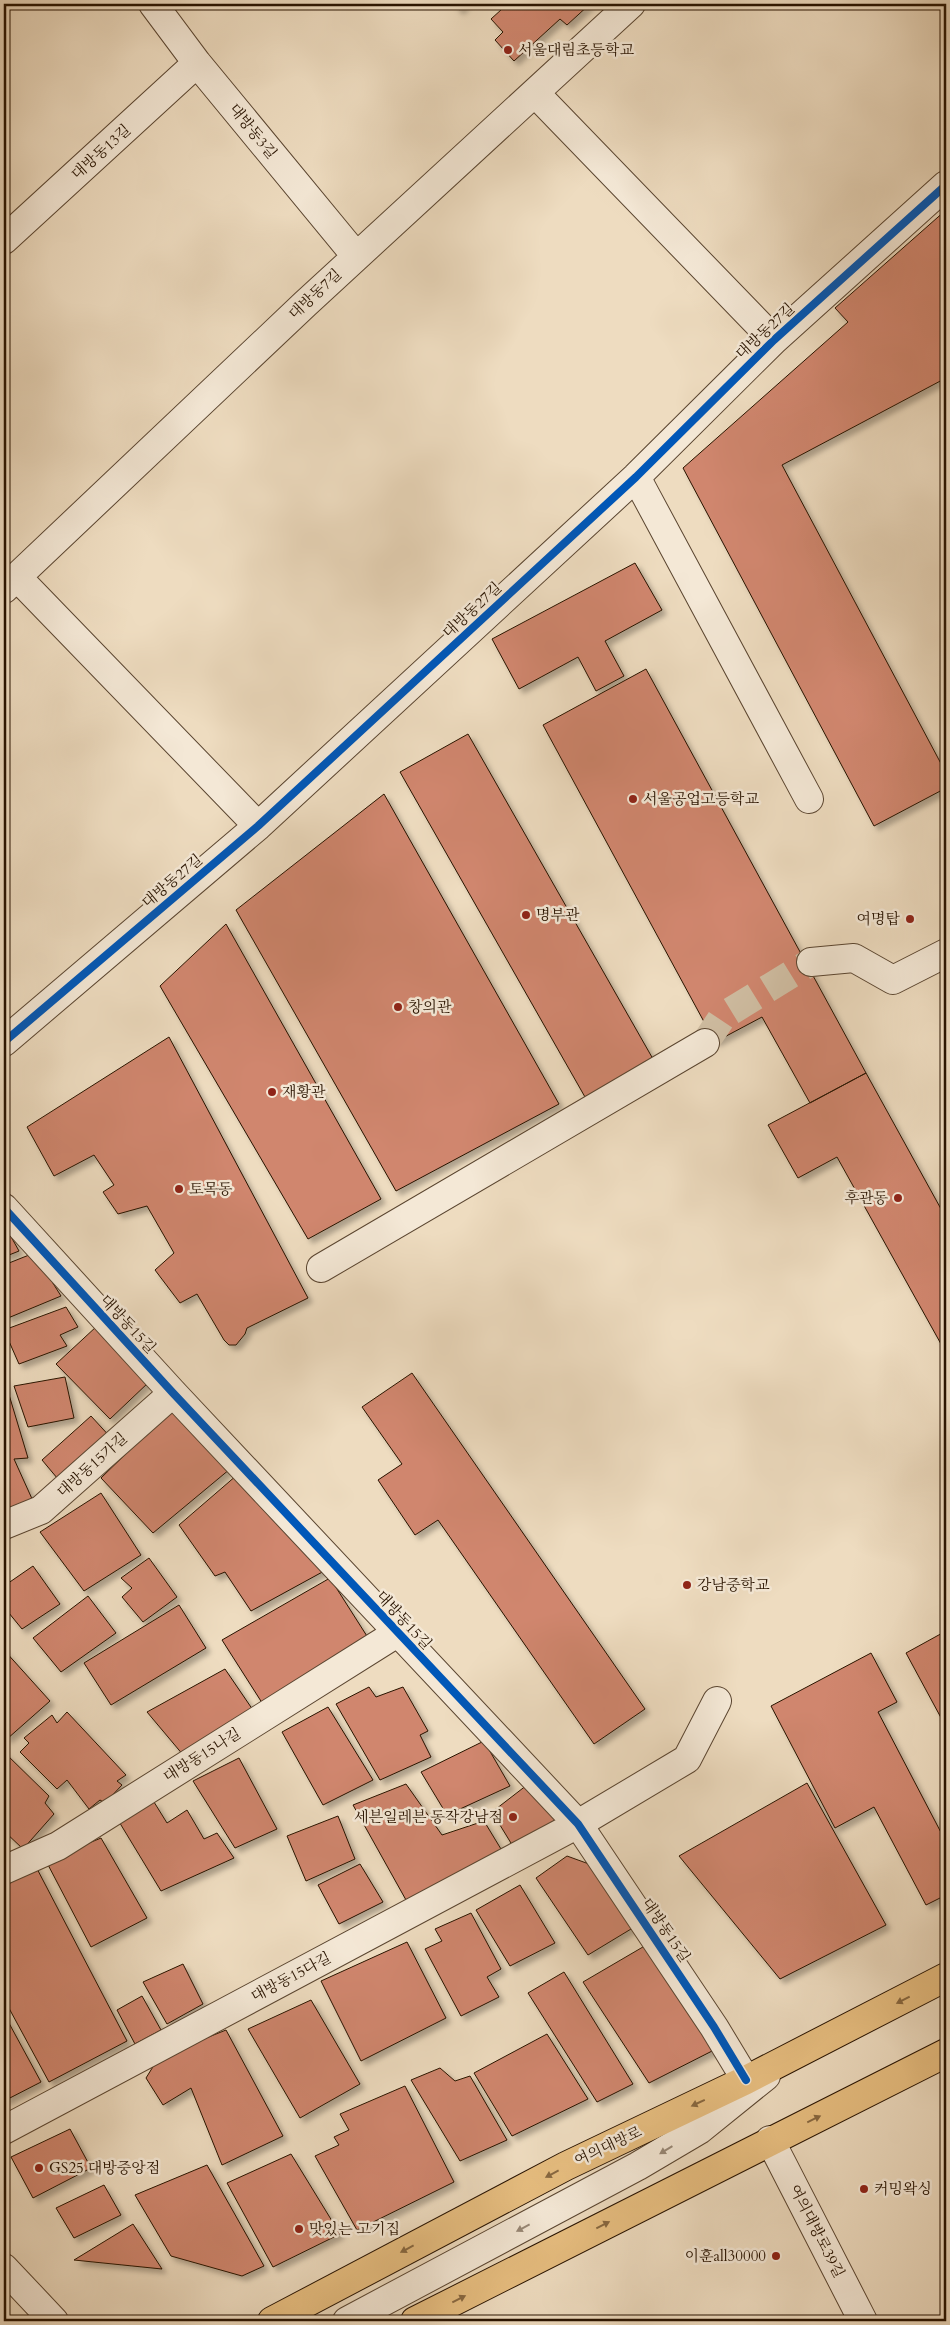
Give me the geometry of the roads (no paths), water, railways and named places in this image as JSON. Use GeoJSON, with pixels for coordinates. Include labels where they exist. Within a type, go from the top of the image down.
{"type":"FeatureCollection","features":[{"type":"Feature","properties":{"kind":"main road","name":"여의대방로"},"geometry":{"type":"LineString","coordinates":[[272,2321],[566,2166],[746,2080],[946,1977]]}},
{"type":"Feature","properties":{"kind":"main road"},"geometry":{"type":"LineString","coordinates":[[415,2321],[770,2140],[946,2053]]}},
{"type":"Feature","properties":{"kind":"street","name":"대방동3길"},"geometry":{"type":"LineString","coordinates":[[153,4],[198,63],[356,256]]}},
{"type":"Feature","properties":{"kind":"street","name":"대방동7길"},"geometry":{"type":"LineString","coordinates":[[10,583],[356,256],[631,4]]}},
{"type":"Feature","properties":{"kind":"street","name":"대방동13길"},"geometry":{"type":"LineString","coordinates":[[4,240],[198,63]]}},
{"type":"Feature","properties":{"kind":"street","name":"대방동27길"},"geometry":{"type":"LineString","coordinates":[[535,94],[774,340]]}},
{"type":"Feature","properties":{"kind":"street","name":"대방동27길"},"geometry":{"type":"LineString","coordinates":[[4,1042],[258,826],[636,477],[774,340],[946,185]]}},
{"type":"Feature","properties":{"kind":"street"},"geometry":{"type":"LineString","coordinates":[[636,477],[809,799]]}},
{"type":"Feature","properties":{"kind":"street"},"geometry":{"type":"LineString","coordinates":[[10,583],[258,826]]}},
{"type":"Feature","properties":{"kind":"street"},"geometry":{"type":"LineString","coordinates":[[811,962],[854,958],[893,980],[946,953]]}},
{"type":"Feature","properties":{"kind":"street"},"geometry":{"type":"LineString","coordinates":[[321,1268],[705,1044]]}},
{"type":"Feature","properties":{"kind":"street","name":"대방동15길"},"geometry":{"type":"LineString","coordinates":[[4,1208],[173,1393],[578,1824],[714,2027],[746,2080]]}},
{"type":"Feature","properties":{"kind":"street","name":"대방동15가길"},"geometry":{"type":"LineString","coordinates":[[4,1525],[41,1510],[173,1393]]}},
{"type":"Feature","properties":{"kind":"street","name":"대방동15나길"},"geometry":{"type":"LineString","coordinates":[[4,1870],[58,1846],[397,1633]]}},
{"type":"Feature","properties":{"kind":"street","name":"대방동15다길"},"geometry":{"type":"LineString","coordinates":[[4,2130],[578,1824],[637,1787],[687,1759],[716,1701]]}},
{"type":"Feature","properties":{"kind":"street"},"geometry":{"type":"LineString","coordinates":[[348,2321],[638,2166],[700,2130],[789,2058]]}},
{"type":"Feature","properties":{"kind":"street","name":"여의대방로39길"},"geometry":{"type":"LineString","coordinates":[[770,2140],[863,2321]]}},
{"type":"Feature","properties":{"kind":"street"},"geometry":{"type":"LineString","coordinates":[[4,2268],[54,2321]]}},
{"type":"Feature","properties":{"kind":"tunnel"},"geometry":{"type":"LineString","coordinates":[[705,1043],[723,1016],[811,962]]}},
{"type":"Feature","properties":{"kind":"place","name":"서울대림초등학교"},"geometry":{"type":"Point","coordinates":[508,50]}},
{"type":"Feature","properties":{"kind":"place","name":"서울공업고등학교"},"geometry":{"type":"Point","coordinates":[633,799]}},
{"type":"Feature","properties":{"kind":"place","name":"명부관"},"geometry":{"type":"Point","coordinates":[526,915]}},
{"type":"Feature","properties":{"kind":"place","name":"여명탑"},"geometry":{"type":"Point","coordinates":[910,919]}},
{"type":"Feature","properties":{"kind":"place","name":"창의관"},"geometry":{"type":"Point","coordinates":[398,1007]}},
{"type":"Feature","properties":{"kind":"place","name":"재황관"},"geometry":{"type":"Point","coordinates":[272,1092]}},
{"type":"Feature","properties":{"kind":"place","name":"토목동"},"geometry":{"type":"Point","coordinates":[179,1189]}},
{"type":"Feature","properties":{"kind":"place","name":"후관동"},"geometry":{"type":"Point","coordinates":[898,1198]}},
{"type":"Feature","properties":{"kind":"place","name":"강남중학교"},"geometry":{"type":"Point","coordinates":[687,1585]}},
{"type":"Feature","properties":{"kind":"place","name":"세븐일레븐 동작강남점"},"geometry":{"type":"Point","coordinates":[513,1817]}},
{"type":"Feature","properties":{"kind":"place","name":"GS25 대방중앙점"},"geometry":{"type":"Point","coordinates":[39,2168]}},
{"type":"Feature","properties":{"kind":"place","name":"커밍왁싱"},"geometry":{"type":"Point","coordinates":[864,2189]}},
{"type":"Feature","properties":{"kind":"place","name":"맛있는 고기집"},"geometry":{"type":"Point","coordinates":[299,2229]}},
{"type":"Feature","properties":{"kind":"place","name":"이훈all30000"},"geometry":{"type":"Point","coordinates":[776,2256]}}]}
